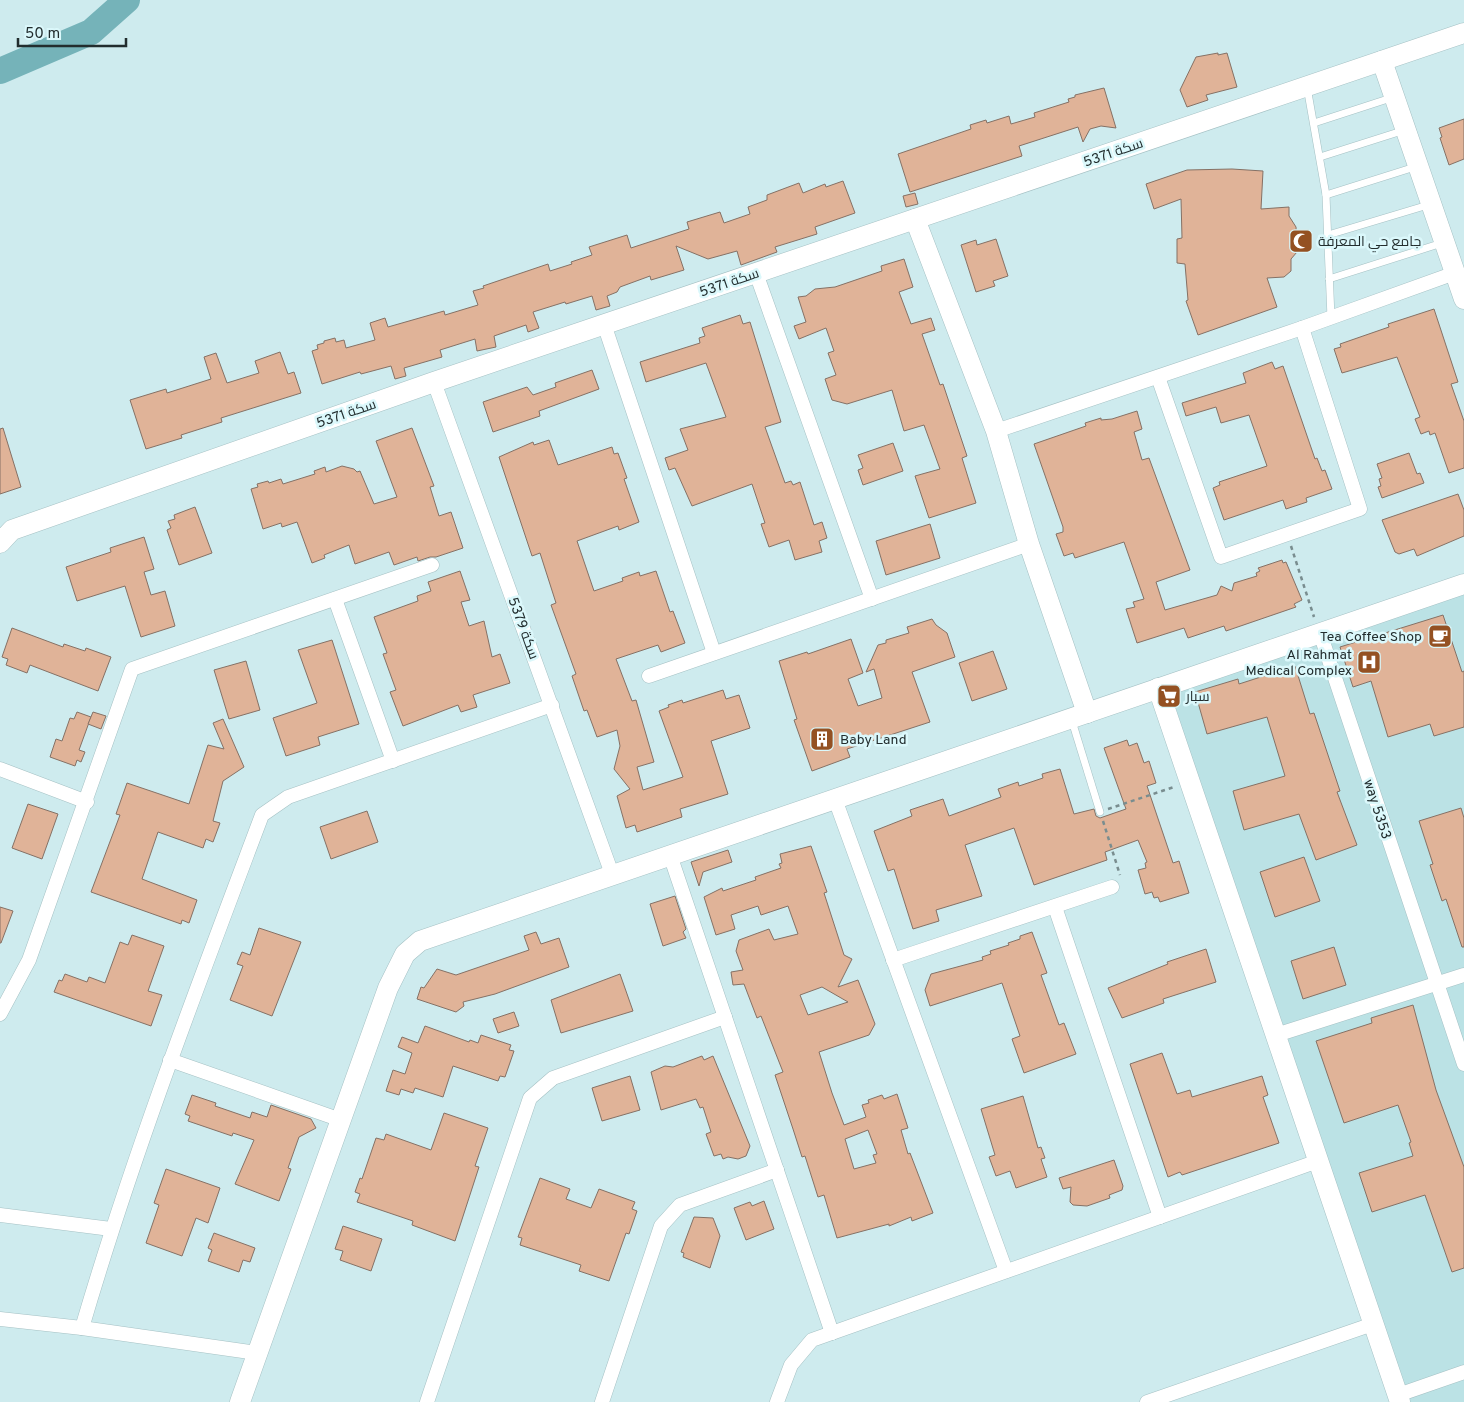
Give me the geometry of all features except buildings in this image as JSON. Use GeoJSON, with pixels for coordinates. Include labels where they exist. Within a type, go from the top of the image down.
{"type":"FeatureCollection","features":[{"type":"Feature","properties":{"kind":"street","name":"سكة 5371"},"geometry":{"type":"LineString","coordinates":[[1,541],[12,530],[434,382],[1464,33]]}},
{"type":"Feature","properties":{"kind":"street"},"geometry":{"type":"LineString","coordinates":[[1382,61],[1464,299]]}},
{"type":"Feature","properties":{"kind":"street"},"geometry":{"type":"LineString","coordinates":[[915,219],[996,431],[1079,716]]}},
{"type":"Feature","properties":{"kind":"street"},"geometry":{"type":"LineString","coordinates":[[756,273],[872,599]]}},
{"type":"Feature","properties":{"kind":"street"},"geometry":{"type":"LineString","coordinates":[[996,431],[1302,328],[1455,273]]}},
{"type":"Feature","properties":{"kind":"street"},"geometry":{"type":"LineString","coordinates":[[604,324],[714,653]]}},
{"type":"Feature","properties":{"kind":"street"},"geometry":{"type":"LineString","coordinates":[[1158,377],[1221,557],[1288,536],[1360,509],[1302,328]]}},
{"type":"Feature","properties":{"kind":"street","name":"سكة 5379"},"geometry":{"type":"LineString","coordinates":[[434,382],[612,874]]}},
{"type":"Feature","properties":{"kind":"street"},"geometry":{"type":"LineString","coordinates":[[649,676],[1029,544]]}},
{"type":"Feature","properties":{"kind":"street"},"geometry":{"type":"LineString","coordinates":[[0,1014],[29,960],[87,802],[132,669],[432,565]]}},
{"type":"Feature","properties":{"kind":"street"},"geometry":{"type":"LineString","coordinates":[[240,1402],[388,988],[405,954],[420,941],[1464,584]]}},
{"type":"Feature","properties":{"kind":"street"},"geometry":{"type":"LineString","coordinates":[[335,599],[393,760]]}},
{"type":"Feature","properties":{"kind":"street","name":"way 5353"},"geometry":{"type":"LineString","coordinates":[[1320,633],[1464,1064]]}},
{"type":"Feature","properties":{"kind":"street"},"geometry":{"type":"LineString","coordinates":[[1158,688],[1399,1398],[1464,1372]]}},
{"type":"Feature","properties":{"kind":"street"},"geometry":{"type":"LineString","coordinates":[[82,1328],[111,1229],[170,1060],[262,815],[288,797],[552,705]]}},
{"type":"Feature","properties":{"kind":"street"},"geometry":{"type":"LineString","coordinates":[[0,769],[87,802]]}},
{"type":"Feature","properties":{"kind":"street"},"geometry":{"type":"LineString","coordinates":[[835,798],[1006,1271]]}},
{"type":"Feature","properties":{"kind":"street"},"geometry":{"type":"LineString","coordinates":[[670,855],[832,1333]]}},
{"type":"Feature","properties":{"kind":"street"},"geometry":{"type":"LineString","coordinates":[[894,960],[1112,887]]}},
{"type":"Feature","properties":{"kind":"street"},"geometry":{"type":"LineString","coordinates":[[1055,907],[1160,1217]]}},
{"type":"Feature","properties":{"kind":"street"},"geometry":{"type":"LineString","coordinates":[[1276,1035],[1464,975]]}},
{"type":"Feature","properties":{"kind":"street"},"geometry":{"type":"LineString","coordinates":[[427,1402],[530,1098],[553,1078],[725,1018]]}},
{"type":"Feature","properties":{"kind":"street"},"geometry":{"type":"LineString","coordinates":[[170,1060],[341,1120]]}},
{"type":"Feature","properties":{"kind":"street"},"geometry":{"type":"LineString","coordinates":[[778,1402],[791,1365],[812,1340],[1318,1161]]}},
{"type":"Feature","properties":{"kind":"street"},"geometry":{"type":"LineString","coordinates":[[602,1402],[662,1226],[680,1205],[777,1170]]}},
{"type":"Feature","properties":{"kind":"street"},"geometry":{"type":"LineString","coordinates":[[0,1215],[111,1229]]}},
{"type":"Feature","properties":{"kind":"street"},"geometry":{"type":"LineString","coordinates":[[0,1319],[82,1328],[257,1353]]}},
{"type":"Feature","properties":{"kind":"street"},"geometry":{"type":"LineString","coordinates":[[1147,1402],[1373,1324]]}},
{"type":"Feature","properties":{"kind":"lane"},"geometry":{"type":"LineString","coordinates":[[1307,86],[1326,195],[1331,318]]}},
{"type":"Feature","properties":{"kind":"lane"},"geometry":{"type":"LineString","coordinates":[[1314,123],[1394,97]]}},
{"type":"Feature","properties":{"kind":"lane"},"geometry":{"type":"LineString","coordinates":[[1320,157],[1406,130]]}},
{"type":"Feature","properties":{"kind":"lane"},"geometry":{"type":"LineString","coordinates":[[1326,195],[1418,166]]}},
{"type":"Feature","properties":{"kind":"lane"},"geometry":{"type":"LineString","coordinates":[[1328,235],[1431,204]]}},
{"type":"Feature","properties":{"kind":"lane"},"geometry":{"type":"LineString","coordinates":[[1329,279],[1444,242]]}},
{"type":"Feature","properties":{"kind":"lane"},"geometry":{"type":"LineString","coordinates":[[1079,716],[1100,812]]}},
{"type":"Feature","properties":{"kind":"path"},"geometry":{"type":"LineString","coordinates":[[1288,536],[1320,633]]}},
{"type":"Feature","properties":{"kind":"path"},"geometry":{"type":"LineString","coordinates":[[1112,887],[1121,882],[1121,878],[1100,812],[1190,781]]}},
{"type":"Feature","properties":{"kind":"shaded area"},"geometry":{"type":"Polygon","coordinates":[[[1464,584],[1464,1402],[1400,1402],[1158,688],[1464,584]]]}},
{"type":"Feature","properties":{"kind":"waterway"},"geometry":{"type":"LineString","coordinates":[[0,71],[91,32],[127,0]]}},
{"type":"Feature","properties":{"kind":"place","name":"جامع حي المعرفة"},"geometry":{"type":"Point","coordinates":[1301,241]}},
{"type":"Feature","properties":{"kind":"place","name":"Tea Coffee Shop"},"geometry":{"type":"Point","coordinates":[1440,636]}},
{"type":"Feature","properties":{"kind":"place","name":"Al Rahmat Medical Complex"},"geometry":{"type":"Point","coordinates":[1369,662]}},
{"type":"Feature","properties":{"kind":"place","name":"سبار"},"geometry":{"type":"Point","coordinates":[1169,696]}},
{"type":"Feature","properties":{"kind":"place","name":"Baby Land"},"geometry":{"type":"Point","coordinates":[822,739]}}]}
